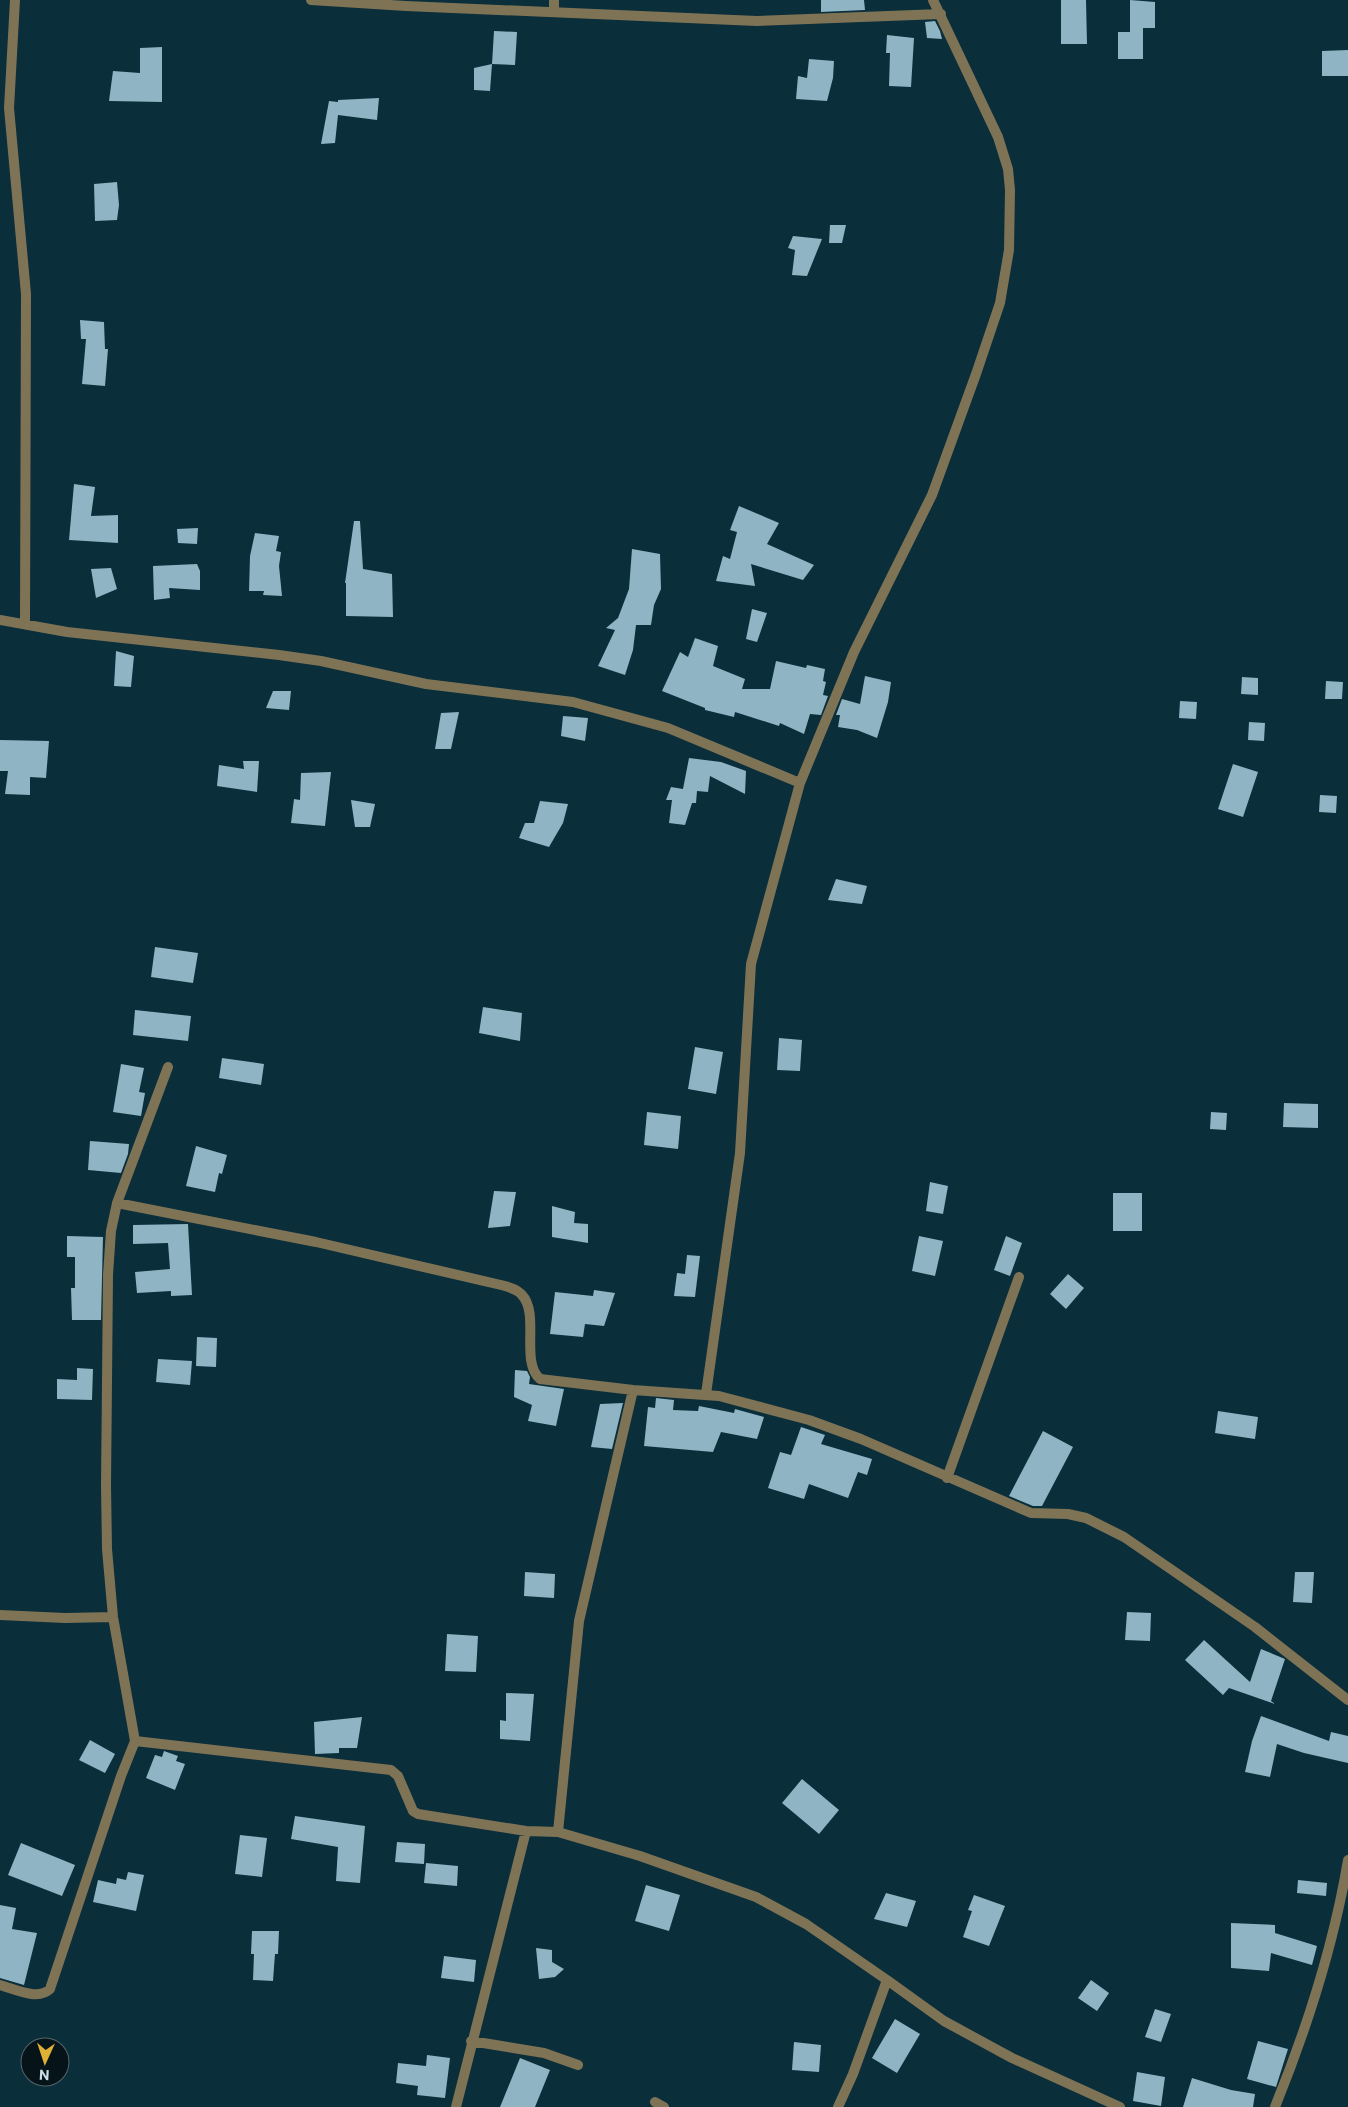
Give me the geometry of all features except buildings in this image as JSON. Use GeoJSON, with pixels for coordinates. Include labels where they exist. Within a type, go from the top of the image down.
{"type":"FeatureCollection","features":[{"type":"Feature","properties":{"kind":"street"},"geometry":{"type":"LineString","coordinates":[[15,0],[9,108],[26,294],[24,624]]}},
{"type":"Feature","properties":{"kind":"street"},"geometry":{"type":"LineString","coordinates":[[310,0],[757,21],[941,14]]}},
{"type":"Feature","properties":{"kind":"street"},"geometry":{"type":"LineString","coordinates":[[554,0],[554,12]]}},
{"type":"Feature","properties":{"kind":"street"},"geometry":{"type":"LineString","coordinates":[[706,1394],[740,1154],[751,964],[800,783],[854,652],[932,495],[1000,303],[1009,250],[1010,190],[1008,170],[998,137],[933,0]]}},
{"type":"Feature","properties":{"kind":"street"},"geometry":{"type":"LineString","coordinates":[[0,620],[67,632],[279,655],[426,684],[573,702],[668,728],[800,783]]}},
{"type":"Feature","properties":{"kind":"street"},"geometry":{"type":"LineString","coordinates":[[0,1984],[38,1996],[45,1994],[50,1989],[121,1776],[135,1741],[113,1617],[106,1486],[110,1231],[117,1203],[168,1067]]}},
{"type":"Feature","properties":{"kind":"street"},"geometry":{"type":"LineString","coordinates":[[117,1203],[316,1242],[516,1290],[526,1301],[532,1368],[534,1374],[540,1379],[633,1390],[706,1394],[809,1420],[861,1439],[1031,1513],[1068,1514],[1102,1524],[1124,1537],[1255,1627],[1348,1700]]}},
{"type":"Feature","properties":{"kind":"street"},"geometry":{"type":"LineString","coordinates":[[947,1478],[1019,1277]]}},
{"type":"Feature","properties":{"kind":"street"},"geometry":{"type":"LineString","coordinates":[[558,1832],[579,1621],[633,1390]]}},
{"type":"Feature","properties":{"kind":"street"},"geometry":{"type":"LineString","coordinates":[[0,1615],[65,1618],[113,1617]]}},
{"type":"Feature","properties":{"kind":"street"},"geometry":{"type":"LineString","coordinates":[[135,1741],[392,1770],[398,1776],[413,1810],[418,1814],[526,1831],[558,1832],[640,1856],[756,1897],[806,1924],[944,2022],[1012,2058],[1120,2107]]}},
{"type":"Feature","properties":{"kind":"street"},"geometry":{"type":"LineString","coordinates":[[456,2107],[471,2040],[526,1831]]}},
{"type":"Feature","properties":{"kind":"street"},"geometry":{"type":"LineString","coordinates":[[1275,2107],[1305,2026],[1340,1907],[1348,1860]]}},
{"type":"Feature","properties":{"kind":"street"},"geometry":{"type":"LineString","coordinates":[[838,2107],[853,2074],[887,1980]]}},
{"type":"Feature","properties":{"kind":"street"},"geometry":{"type":"LineString","coordinates":[[471,2040],[544,2052],[578,2064]]}}]}
